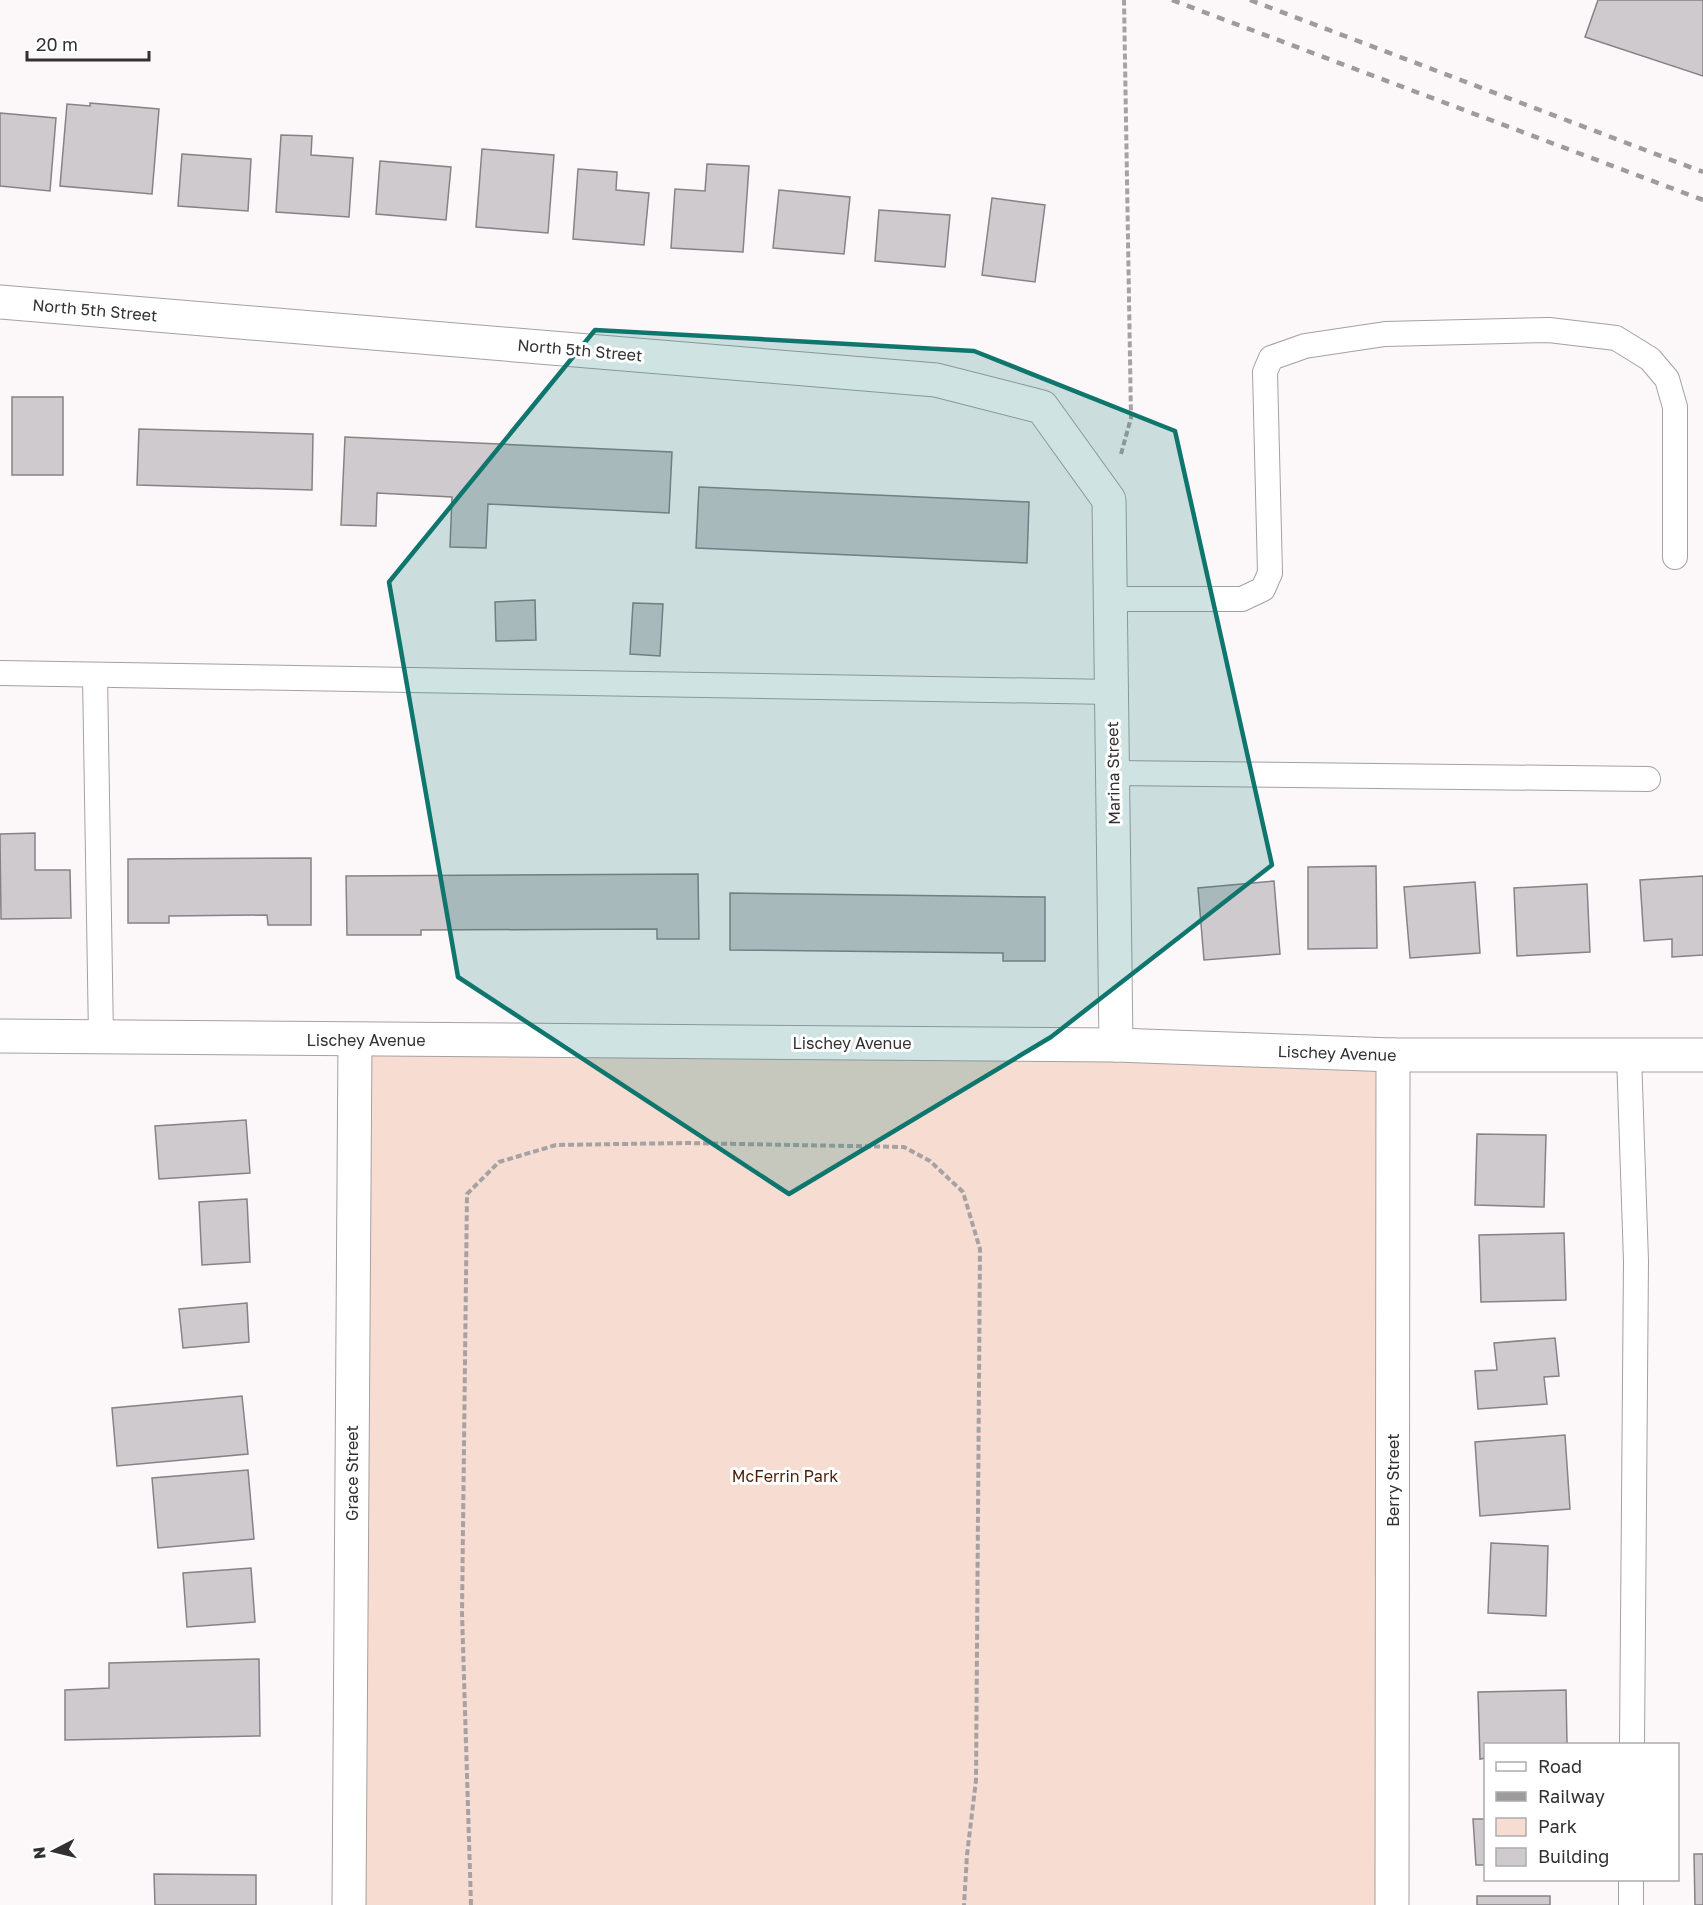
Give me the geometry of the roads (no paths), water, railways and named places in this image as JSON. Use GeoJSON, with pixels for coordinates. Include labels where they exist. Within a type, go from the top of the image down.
{"type":"FeatureCollection","features":[{"type":"Feature","properties":{"kind":"street","name":"North 5th Street"},"geometry":{"type":"LineString","coordinates":[[0,302],[936,380],[1042,407],[1108,500]]}},
{"type":"Feature","properties":{"kind":"street","name":"Marina Street"},"geometry":{"type":"LineString","coordinates":[[1108,500],[1116,1045]]}},
{"type":"Feature","properties":{"kind":"street","name":"Lischey Avenue"},"geometry":{"type":"LineString","coordinates":[[0,1036],[1116,1045],[1393,1055],[1703,1055]]}},
{"type":"Feature","properties":{"kind":"street","name":"Grace Street"},"geometry":{"type":"LineString","coordinates":[[349,1905],[356,1040]]}},
{"type":"Feature","properties":{"kind":"street","name":"Berry Street"},"geometry":{"type":"LineString","coordinates":[[1392,1905],[1393,1055]]}},
{"type":"Feature","properties":{"kind":"lane"},"geometry":{"type":"LineString","coordinates":[[1110,599],[1242,599],[1263,589],[1270,573],[1265,372],[1271,358],[1305,346],[1385,334],[1548,330],[1616,338],[1650,359],[1666,379],[1675,406],[1675,557]]}},
{"type":"Feature","properties":{"kind":"lane"},"geometry":{"type":"LineString","coordinates":[[0,673],[1112,692]]}},
{"type":"Feature","properties":{"kind":"lane"},"geometry":{"type":"LineString","coordinates":[[95,675],[101,1037]]}},
{"type":"Feature","properties":{"kind":"lane"},"geometry":{"type":"LineString","coordinates":[[1113,773],[1648,778]]}},
{"type":"Feature","properties":{"kind":"lane"},"geometry":{"type":"LineString","coordinates":[[1629,1055],[1636,1261],[1632,1743]]}},
{"type":"Feature","properties":{"kind":"lane"},"geometry":{"type":"LineString","coordinates":[[1631,1881],[1631,1905]]}},
{"type":"Feature","properties":{"kind":"railway"},"geometry":{"type":"LineString","coordinates":[[1172,0],[1703,200]]}},
{"type":"Feature","properties":{"kind":"railway"},"geometry":{"type":"LineString","coordinates":[[1250,0],[1703,172]]}},
{"type":"Feature","properties":{"kind":"park label","name":"McFerrin Park"},"geometry":{"type":"Point","coordinates":[785,1476]}}]}
